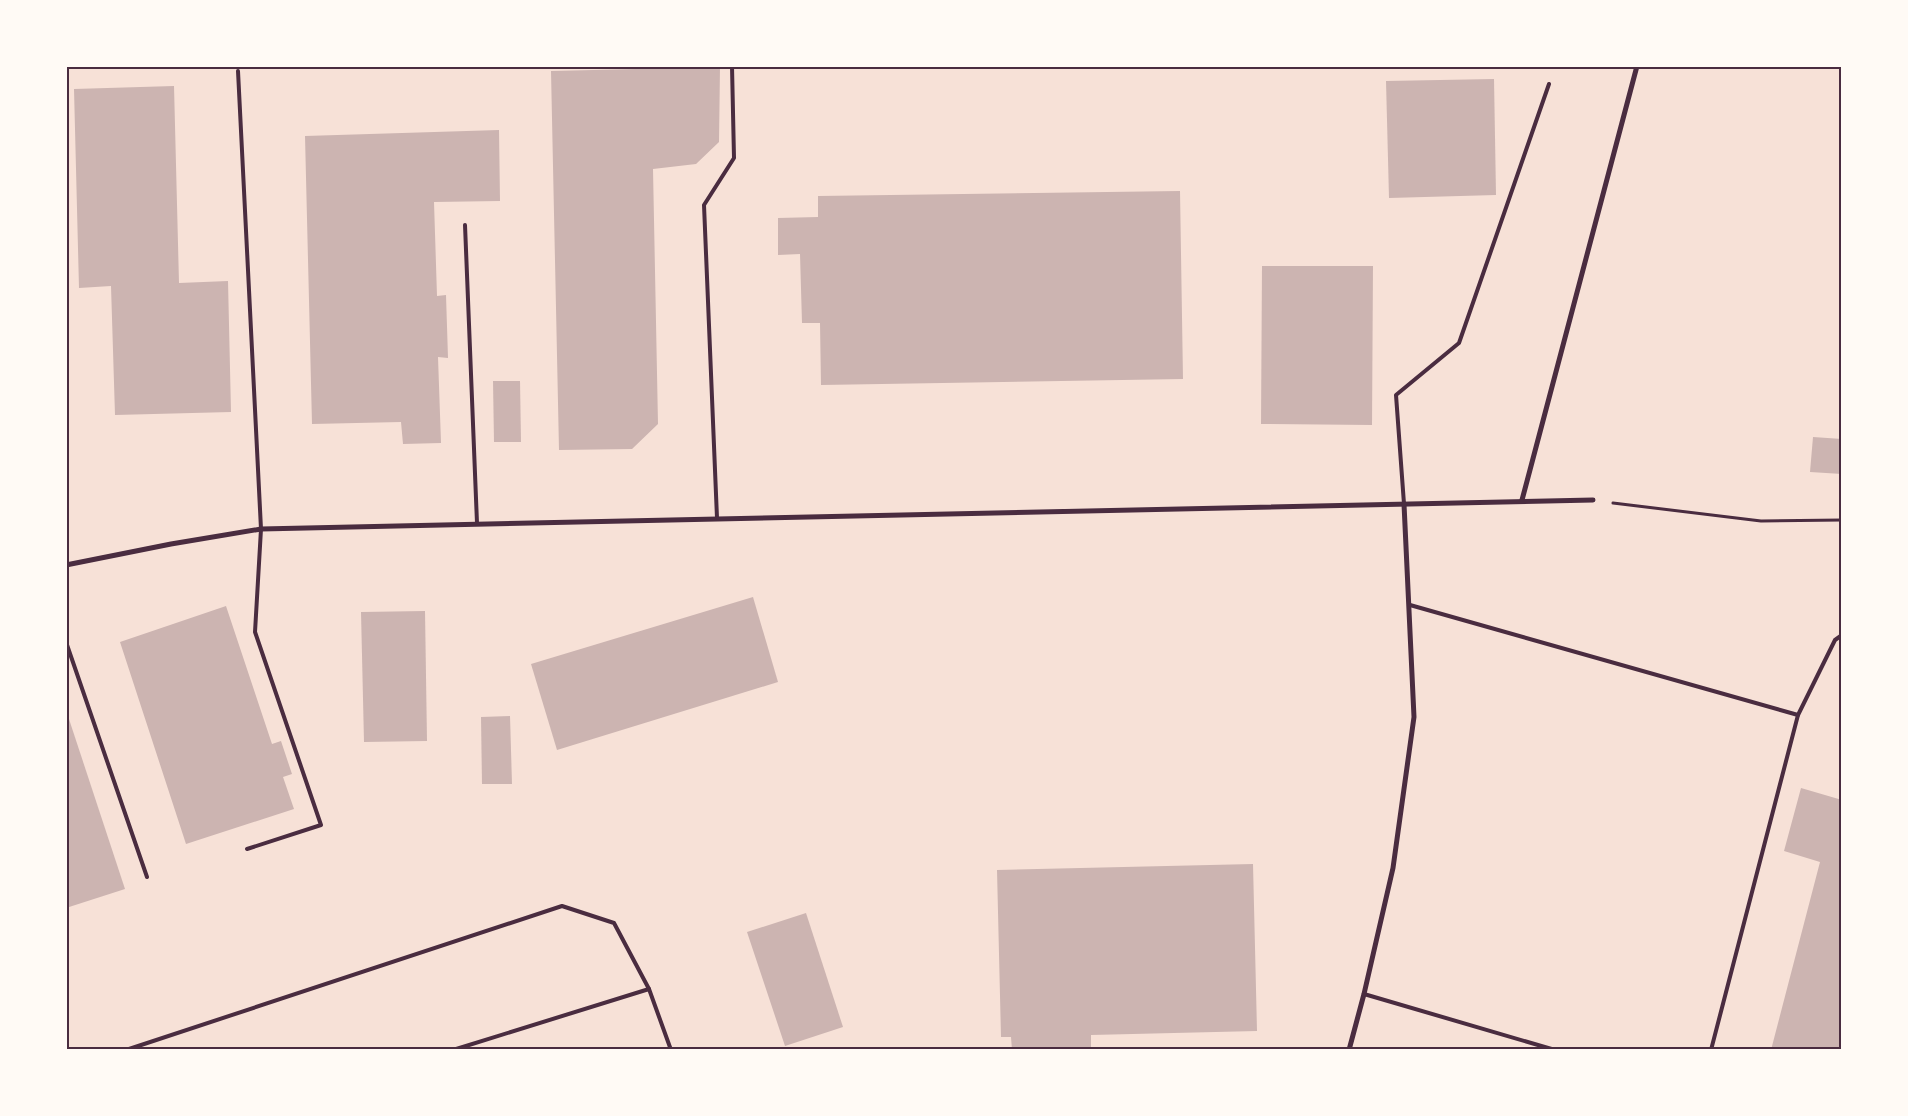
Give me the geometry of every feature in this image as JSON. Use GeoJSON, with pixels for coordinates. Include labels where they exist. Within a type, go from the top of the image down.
{"type":"FeatureCollection","features":[{"type":"Feature","properties":{"kind":"street"},"geometry":{"type":"LineString","coordinates":[[1522,500],[1637,66]]}},
{"type":"Feature","properties":{"kind":"street"},"geometry":{"type":"LineString","coordinates":[[66,565],[170,544],[260,529],[1522,500],[1593,500]]}},
{"type":"Feature","properties":{"kind":"street"},"geometry":{"type":"LineString","coordinates":[[1349,1050],[1393,868],[1414,717],[1404,504]]}},
{"type":"Feature","properties":{"kind":"lane"},"geometry":{"type":"LineString","coordinates":[[717,518],[704,205],[734,158],[732,66]]}},
{"type":"Feature","properties":{"kind":"lane"},"geometry":{"type":"LineString","coordinates":[[238,71],[260,529],[255,632],[321,825],[247,849]]}},
{"type":"Feature","properties":{"kind":"lane"},"geometry":{"type":"LineString","coordinates":[[1404,504],[1396,395],[1459,343],[1549,84]]}},
{"type":"Feature","properties":{"kind":"lane"},"geometry":{"type":"LineString","coordinates":[[465,225],[477,523]]}},
{"type":"Feature","properties":{"kind":"lane"},"geometry":{"type":"LineString","coordinates":[[1410,605],[1798,715]]}},
{"type":"Feature","properties":{"kind":"lane"},"geometry":{"type":"LineString","coordinates":[[1711,1050],[1798,715],[1835,640],[1842,635]]}},
{"type":"Feature","properties":{"kind":"lane"},"geometry":{"type":"LineString","coordinates":[[66,642],[147,877]]}},
{"type":"Feature","properties":{"kind":"lane"},"geometry":{"type":"LineString","coordinates":[[126,1050],[562,906],[614,923],[649,989],[671,1050]]}},
{"type":"Feature","properties":{"kind":"lane"},"geometry":{"type":"LineString","coordinates":[[453,1050],[649,989]]}},
{"type":"Feature","properties":{"kind":"lane"},"geometry":{"type":"LineString","coordinates":[[1364,994],[1554,1050]]}},
{"type":"Feature","properties":{"kind":"path"},"geometry":{"type":"LineString","coordinates":[[1593,500],[1761,521],[1842,520]]}},
{"type":"Feature","properties":{"kind":"building"},"geometry":{"type":"Polygon","coordinates":[[[720,67],[719,142],[696,164],[653,169],[658,424],[632,449],[559,450],[551,71],[720,67]]]}},
{"type":"Feature","properties":{"kind":"building"},"geometry":{"type":"Polygon","coordinates":[[[1494,79],[1496,195],[1389,198],[1386,81],[1494,79]]]}},
{"type":"Feature","properties":{"kind":"building"},"geometry":{"type":"Polygon","coordinates":[[[174,86],[179,283],[228,281],[231,412],[115,415],[111,286],[79,288],[74,89],[174,86]]]}},
{"type":"Feature","properties":{"kind":"building"},"geometry":{"type":"Polygon","coordinates":[[[499,130],[500,201],[434,202],[437,296],[446,295],[448,358],[438,357],[441,443],[403,444],[401,422],[312,424],[305,136],[499,130]]]}},
{"type":"Feature","properties":{"kind":"building"},"geometry":{"type":"Polygon","coordinates":[[[1180,191],[1183,379],[821,385],[820,323],[802,323],[800,254],[778,255],[778,218],[818,217],[818,196],[1180,191]]]}},
{"type":"Feature","properties":{"kind":"building"},"geometry":{"type":"Polygon","coordinates":[[[1262,266],[1373,266],[1372,425],[1261,424],[1262,266]]]}},
{"type":"Feature","properties":{"kind":"building"},"geometry":{"type":"Polygon","coordinates":[[[493,381],[520,381],[521,442],[494,442],[493,381]]]}},
{"type":"Feature","properties":{"kind":"building"},"geometry":{"type":"Polygon","coordinates":[[[1813,437],[1842,439],[1842,474],[1810,472],[1813,437]]]}},
{"type":"Feature","properties":{"kind":"building"},"geometry":{"type":"Polygon","coordinates":[[[753,597],[778,682],[557,750],[531,664],[753,597]]]}},
{"type":"Feature","properties":{"kind":"building"},"geometry":{"type":"Polygon","coordinates":[[[226,606],[272,744],[281,741],[292,774],[283,777],[294,809],[186,844],[120,642],[226,606]]]}},
{"type":"Feature","properties":{"kind":"building"},"geometry":{"type":"Polygon","coordinates":[[[425,611],[427,741],[364,742],[361,612],[425,611]]]}},
{"type":"Feature","properties":{"kind":"building"},"geometry":{"type":"Polygon","coordinates":[[[66,710],[125,889],[66,908],[66,710]]]}},
{"type":"Feature","properties":{"kind":"building"},"geometry":{"type":"Polygon","coordinates":[[[510,716],[512,784],[482,784],[481,717],[510,716]]]}},
{"type":"Feature","properties":{"kind":"building"},"geometry":{"type":"Polygon","coordinates":[[[1801,788],[1842,800],[1842,1050],[1771,1050],[1820,862],[1784,851],[1801,788]]]}},
{"type":"Feature","properties":{"kind":"building"},"geometry":{"type":"Polygon","coordinates":[[[1253,864],[1257,1031],[1091,1035],[1091,1050],[1012,1050],[1011,1037],[1001,1037],[997,870],[1253,864]]]}},
{"type":"Feature","properties":{"kind":"building"},"geometry":{"type":"Polygon","coordinates":[[[806,913],[843,1027],[785,1046],[747,932],[806,913]]]}}]}
